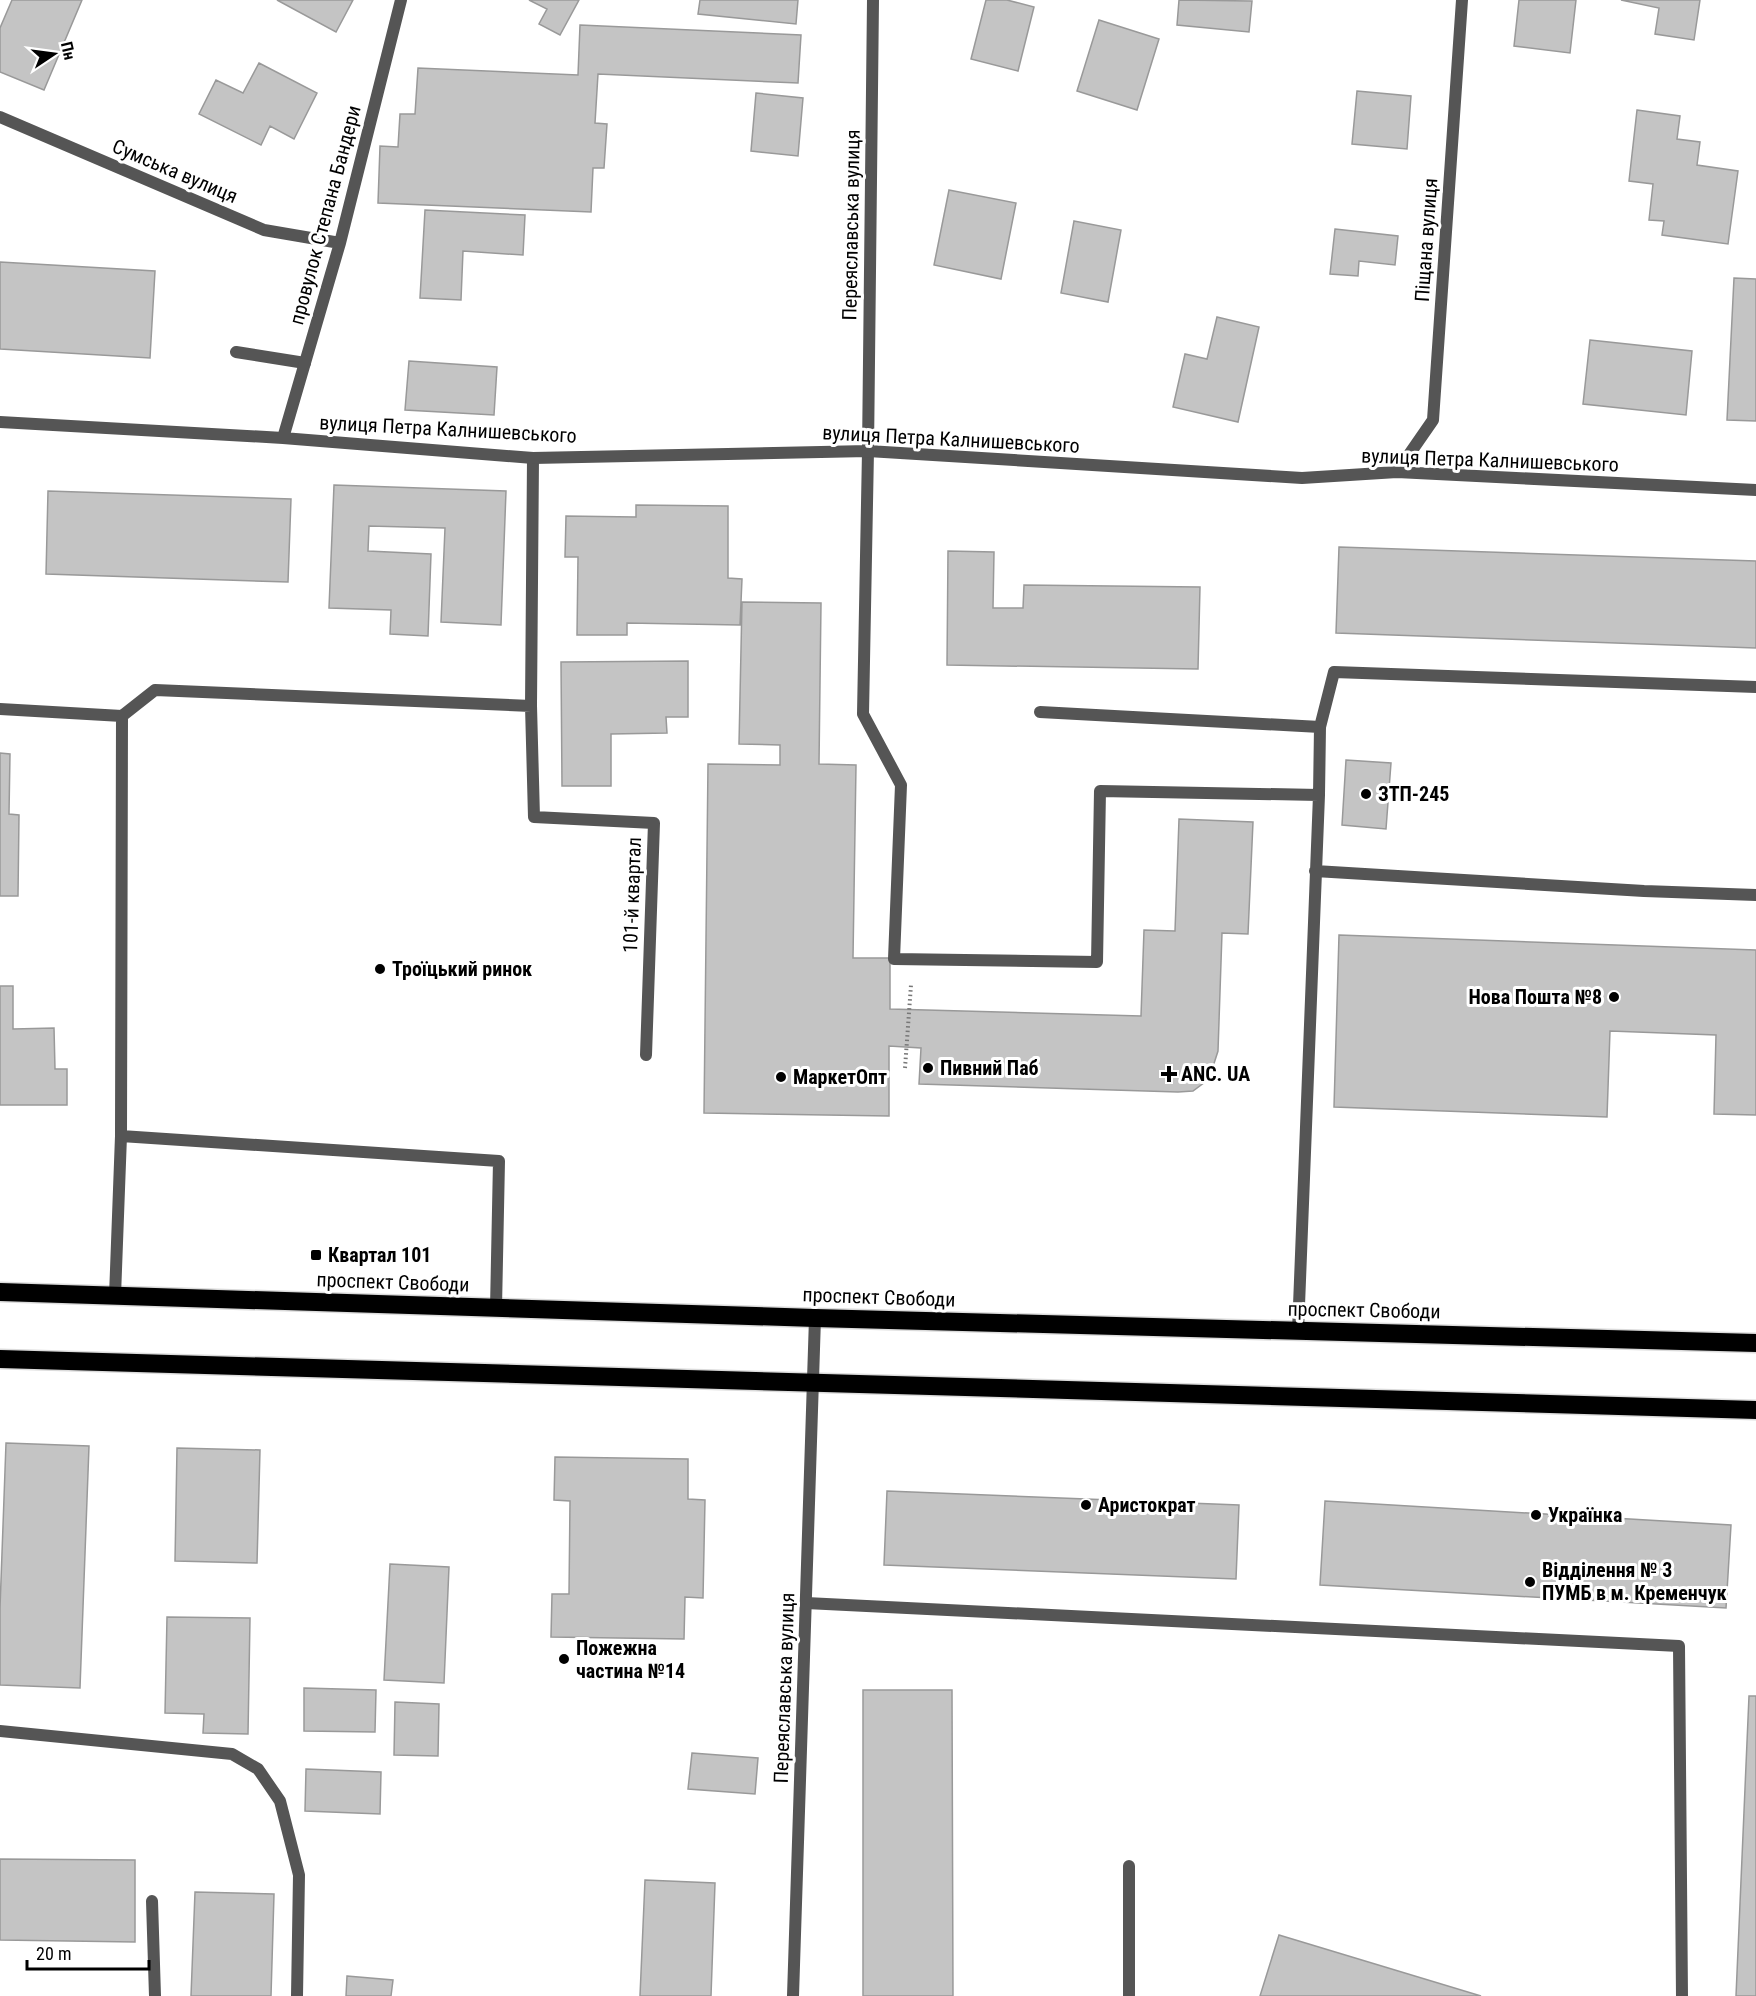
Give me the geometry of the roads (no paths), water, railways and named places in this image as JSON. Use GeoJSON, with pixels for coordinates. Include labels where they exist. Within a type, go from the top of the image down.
{"type":"FeatureCollection","features":[{"type":"Feature","properties":{"kind":"highway","name":"проспект Свободи"},"geometry":{"type":"LineString","coordinates":[[0,1292],[815,1318],[1756,1342]]}},
{"type":"Feature","properties":{"kind":"highway"},"geometry":{"type":"LineString","coordinates":[[0,1359],[1756,1410]]}},
{"type":"Feature","properties":{"kind":"street","name":"провулок Степана Бандери"},"geometry":{"type":"LineString","coordinates":[[283,438],[340,243],[401,0]]}},
{"type":"Feature","properties":{"kind":"street","name":"Переяславська вулиця"},"geometry":{"type":"LineString","coordinates":[[873,0],[863,714],[901,785],[894,959],[1097,962],[1100,791],[1319,795]]}},
{"type":"Feature","properties":{"kind":"street","name":"Піщана вулиця"},"geometry":{"type":"LineString","coordinates":[[1397,472],[1433,420],[1462,0]]}},
{"type":"Feature","properties":{"kind":"street","name":"Сумська вулиця"},"geometry":{"type":"LineString","coordinates":[[0,117],[264,230],[340,243]]}},
{"type":"Feature","properties":{"kind":"street"},"geometry":{"type":"LineString","coordinates":[[236,352],[305,363]]}},
{"type":"Feature","properties":{"kind":"street","name":"вулиця Петра Калнишевського"},"geometry":{"type":"LineString","coordinates":[[0,422],[283,438],[533,458],[868,451],[1302,478],[1397,472],[1756,490]]}},
{"type":"Feature","properties":{"kind":"street"},"geometry":{"type":"LineString","coordinates":[[0,709],[122,716],[155,690],[531,706],[533,458]]}},
{"type":"Feature","properties":{"kind":"street"},"geometry":{"type":"LineString","coordinates":[[1298,1331],[1320,727],[1334,672],[1756,687]]}},
{"type":"Feature","properties":{"kind":"street","name":"101-й квартал"},"geometry":{"type":"LineString","coordinates":[[531,706],[534,817],[654,823],[645,1055]]}},
{"type":"Feature","properties":{"kind":"street"},"geometry":{"type":"LineString","coordinates":[[1040,712],[1320,727]]}},
{"type":"Feature","properties":{"kind":"street"},"geometry":{"type":"LineString","coordinates":[[115,1296],[121,1136],[122,716]]}},
{"type":"Feature","properties":{"kind":"street"},"geometry":{"type":"LineString","coordinates":[[1315,871],[1644,891],[1756,895]]}},
{"type":"Feature","properties":{"kind":"street"},"geometry":{"type":"LineString","coordinates":[[121,1136],[499,1161],[496,1308]]}},
{"type":"Feature","properties":{"kind":"street","name":"Переяславська вулиця"},"geometry":{"type":"LineString","coordinates":[[793,1996],[815,1318]]}},
{"type":"Feature","properties":{"kind":"street"},"geometry":{"type":"LineString","coordinates":[[806,1603],[1679,1646],[1682,1996]]}},
{"type":"Feature","properties":{"kind":"street"},"geometry":{"type":"LineString","coordinates":[[0,1731],[232,1754],[258,1769],[280,1801],[299,1875],[297,1996]]}},
{"type":"Feature","properties":{"kind":"street"},"geometry":{"type":"LineString","coordinates":[[1128,1996],[1129,1866]]}},
{"type":"Feature","properties":{"kind":"street"},"geometry":{"type":"LineString","coordinates":[[152,1901],[155,1996]]}},
{"type":"Feature","properties":{"kind":"place","name":"ЗТП-245"},"geometry":{"type":"Point","coordinates":[1366,794]}},
{"type":"Feature","properties":{"kind":"place","name":"Троїцький ринок"},"geometry":{"type":"Point","coordinates":[380,969]}},
{"type":"Feature","properties":{"kind":"place","name":"Нова Пошта №8"},"geometry":{"type":"Point","coordinates":[1614,997]}},
{"type":"Feature","properties":{"kind":"place","name":"Пивний Паб"},"geometry":{"type":"Point","coordinates":[928,1068]}},
{"type":"Feature","properties":{"kind":"place","name":"ANC. UA"},"geometry":{"type":"Point","coordinates":[1169,1074]}},
{"type":"Feature","properties":{"kind":"place","name":"МаркетОпт"},"geometry":{"type":"Point","coordinates":[781,1077]}},
{"type":"Feature","properties":{"kind":"place","name":"Квартал 101"},"geometry":{"type":"Point","coordinates":[316,1255]}},
{"type":"Feature","properties":{"kind":"place","name":"Аристократ"},"geometry":{"type":"Point","coordinates":[1086,1505]}},
{"type":"Feature","properties":{"kind":"place","name":"Українка"},"geometry":{"type":"Point","coordinates":[1536,1515]}},
{"type":"Feature","properties":{"kind":"place","name":"Відділення № 3 ПУМБ в м. Кременчук"},"geometry":{"type":"Point","coordinates":[1530,1582]}},
{"type":"Feature","properties":{"kind":"place","name":"Пожежна частина №14"},"geometry":{"type":"Point","coordinates":[564,1659]}}]}
